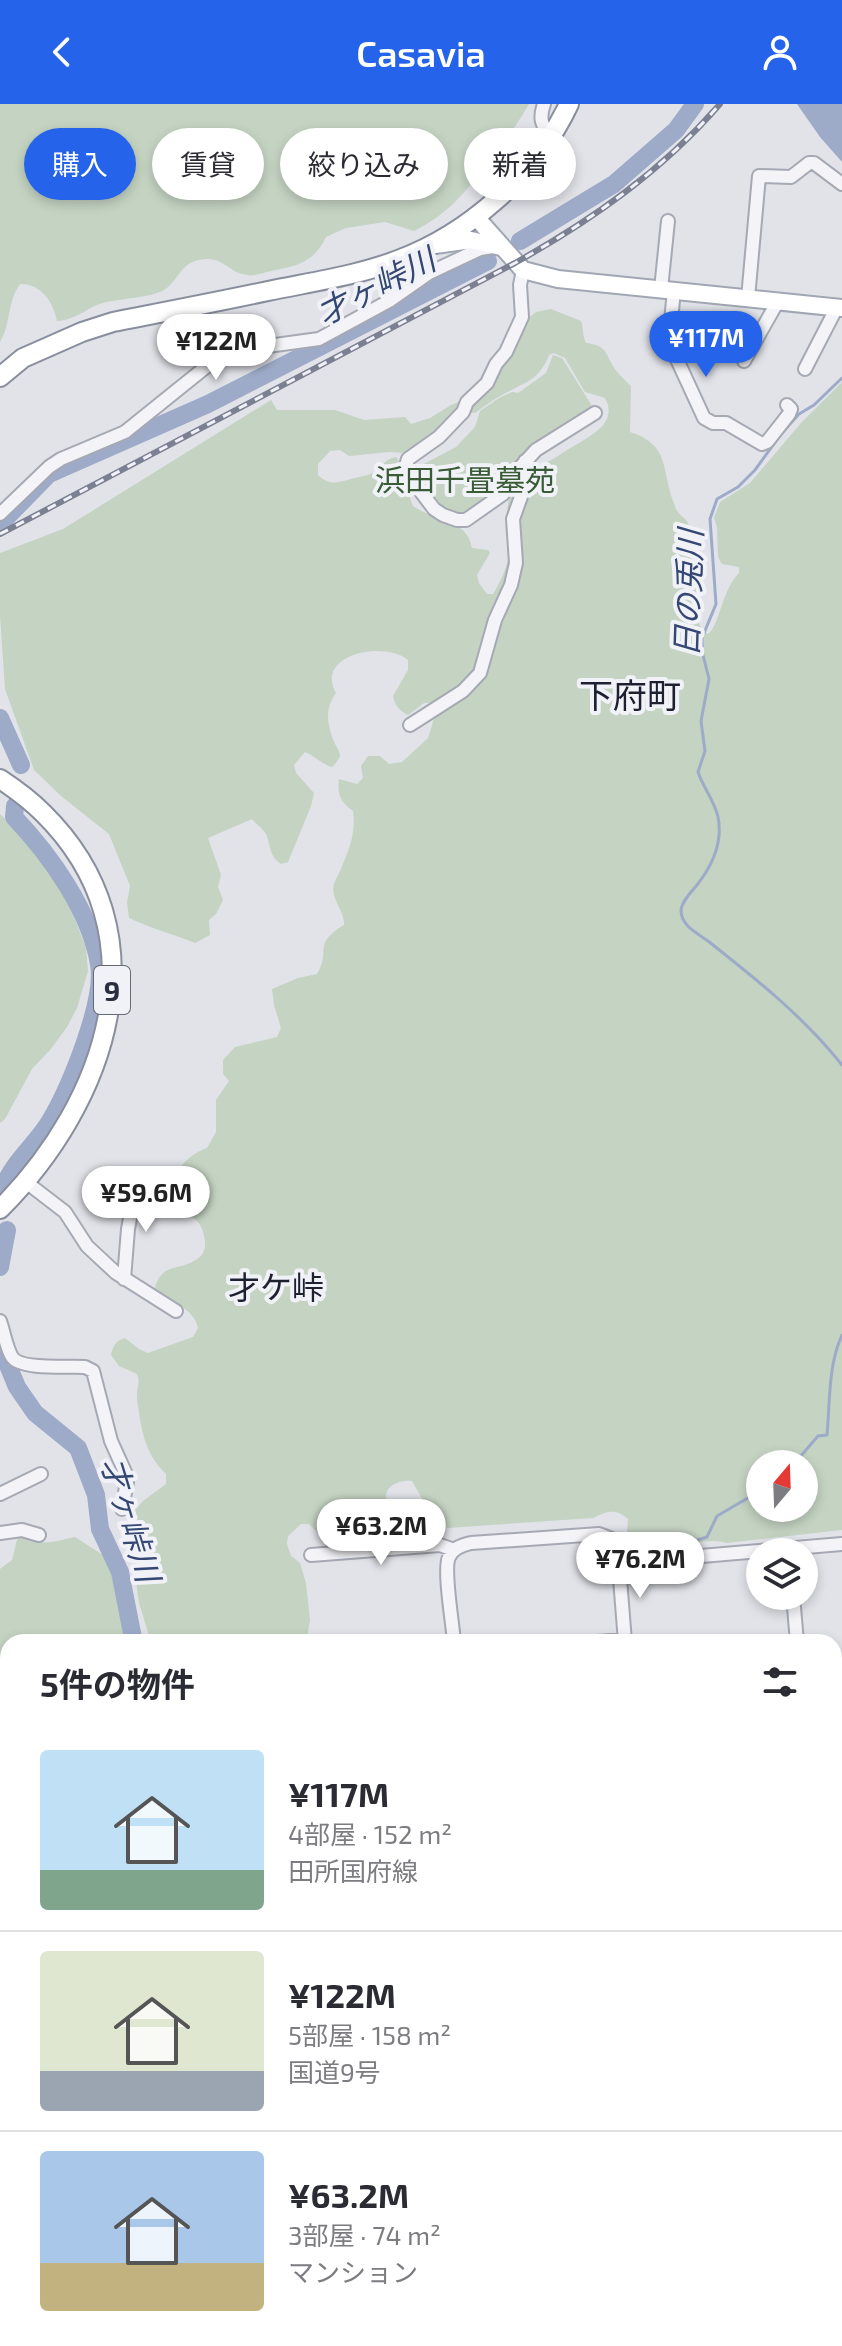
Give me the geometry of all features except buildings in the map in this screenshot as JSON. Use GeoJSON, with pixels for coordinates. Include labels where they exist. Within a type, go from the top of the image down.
{"type":"FeatureCollection","features":[{"type":"Feature","properties":{"kind":"highway"},"geometry":{"type":"LineString","coordinates":[[556,128],[569,104]]}},
{"type":"Feature","properties":{"kind":"highway"},"geometry":{"type":"LineString","coordinates":[[0,377],[23,358],[113,322],[357,273],[398,260],[426,248],[475,216],[493,200]]}},
{"type":"Feature","properties":{"kind":"highway"},"geometry":{"type":"LineString","coordinates":[[0,392],[45,349]]}},
{"type":"Feature","properties":{"kind":"highway","name":"9"},"geometry":{"type":"LineString","coordinates":[[0,779],[45,814],[81,862],[103,912],[112,960],[109,1018],[84,1094],[50,1151],[0,1209]]}},
{"type":"Feature","properties":{"kind":"main road"},"geometry":{"type":"LineString","coordinates":[[475,216],[523,270],[558,279],[839,307]]}},
{"type":"Feature","properties":{"kind":"main road"},"geometry":{"type":"LineString","coordinates":[[426,248],[471,240],[501,247]]}},
{"type":"Feature","properties":{"kind":"street"},"geometry":{"type":"LineString","coordinates":[[543,128],[540,115],[544,104]]}},
{"type":"Feature","properties":{"kind":"street"},"geometry":{"type":"LineString","coordinates":[[748,298],[759,176],[791,177],[809,163],[814,163],[842,184]]}},
{"type":"Feature","properties":{"kind":"street"},"geometry":{"type":"LineString","coordinates":[[668,221],[669,342],[704,418],[713,423],[726,423],[762,444],[789,414],[791,409],[787,405]]}},
{"type":"Feature","properties":{"kind":"street"},"geometry":{"type":"LineString","coordinates":[[0,514],[49,467],[125,432],[217,358],[238,350],[319,339],[389,301],[429,273],[480,249],[501,247]]}},
{"type":"Feature","properties":{"kind":"street"},"geometry":{"type":"LineString","coordinates":[[426,248],[429,273]]}},
{"type":"Feature","properties":{"kind":"street"},"geometry":{"type":"LineString","coordinates":[[523,270],[520,285],[522,317],[506,352],[487,383],[467,402],[463,412],[428,446],[408,459],[406,466],[412,480],[434,509],[457,520],[466,520],[503,494],[514,474],[536,450],[595,413]]}},
{"type":"Feature","properties":{"kind":"street"},"geometry":{"type":"LineString","coordinates":[[744,361],[778,301]]}},
{"type":"Feature","properties":{"kind":"street"},"geometry":{"type":"LineString","coordinates":[[805,369],[839,307]]}},
{"type":"Feature","properties":{"kind":"street"},"geometry":{"type":"LineString","coordinates":[[410,725],[463,691],[480,673],[516,563],[513,519],[528,477],[525,461]]}},
{"type":"Feature","properties":{"kind":"street"},"geometry":{"type":"LineString","coordinates":[[26,1182],[65,1212],[87,1246],[124,1279],[176,1311]]}},
{"type":"Feature","properties":{"kind":"street"},"geometry":{"type":"LineString","coordinates":[[124,1279],[128,1229],[136,1186]]}},
{"type":"Feature","properties":{"kind":"street"},"geometry":{"type":"LineString","coordinates":[[0,1321],[11,1356],[16,1361],[32,1365],[85,1367],[93,1371],[111,1441],[125,1472],[127,1482],[122,1509]]}},
{"type":"Feature","properties":{"kind":"street"},"geometry":{"type":"LineString","coordinates":[[0,1494],[41,1474]]}},
{"type":"Feature","properties":{"kind":"street"},"geometry":{"type":"LineString","coordinates":[[0,1533],[22,1530],[39,1535]]}},
{"type":"Feature","properties":{"kind":"street"},"geometry":{"type":"LineString","coordinates":[[453,1634],[447,1567],[454,1550],[471,1543],[599,1534],[615,1543],[624,1634]]}},
{"type":"Feature","properties":{"kind":"street"},"geometry":{"type":"LineString","coordinates":[[818,1547],[842,1544]]}},
{"type":"Feature","properties":{"kind":"street"},"geometry":{"type":"LineString","coordinates":[[311,1555],[440,1545],[454,1550]]}},
{"type":"Feature","properties":{"kind":"street"},"geometry":{"type":"LineString","coordinates":[[619,1563],[746,1553]]}},
{"type":"Feature","properties":{"kind":"street"},"geometry":{"type":"LineString","coordinates":[[794,1610],[796,1634]]}},
{"type":"Feature","properties":{"kind":"green space"},"geometry":{"type":"Polygon","coordinates":[[[0,104],[529,104],[514,128],[464,128],[464,192],[438,217],[414,231],[385,222],[346,228],[326,237],[316,253],[303,262],[256,275],[240,273],[212,259],[195,261],[164,290],[105,302],[57,321],[45,295],[34,287],[20,284],[0,342],[0,104]]]}},
{"type":"Feature","properties":{"kind":"green space"},"geometry":{"type":"Polygon","coordinates":[[[551,309],[581,321],[586,343],[604,350],[615,369],[631,386],[630,432],[652,444],[662,459],[676,508],[688,524],[687,545],[697,577],[696,613],[708,634],[739,573],[739,567],[722,564],[718,557],[714,518],[720,502],[750,483],[801,423],[842,382],[842,1530],[746,1538],[746,1541],[726,1543],[702,1542],[650,1552],[626,1545],[628,1519],[615,1512],[593,1518],[448,1528],[435,1522],[412,1481],[404,1481],[387,1492],[386,1499],[393,1519],[378,1537],[326,1541],[309,1524],[301,1524],[288,1536],[291,1556],[300,1563],[306,1583],[310,1620],[308,1634],[149,1634],[139,1603],[133,1560],[123,1542],[135,1510],[166,1484],[166,1474],[153,1457],[145,1439],[137,1398],[137,1374],[119,1366],[111,1355],[117,1342],[125,1338],[148,1353],[193,1337],[198,1328],[188,1311],[158,1295],[155,1287],[162,1274],[197,1259],[205,1247],[200,1225],[175,1206],[166,1189],[188,1159],[207,1148],[216,1132],[216,1100],[229,1081],[223,1074],[223,1060],[235,1047],[277,1037],[281,1028],[272,989],[317,974],[325,943],[344,925],[333,889],[350,846],[354,818],[353,811],[340,797],[339,779],[357,784],[363,778],[361,766],[368,756],[380,756],[389,764],[402,762],[428,738],[436,712],[430,703],[424,703],[408,715],[396,705],[393,696],[408,670],[408,660],[384,651],[369,651],[343,660],[335,669],[332,680],[336,693],[328,718],[340,756],[332,767],[305,752],[294,765],[296,773],[314,793],[288,862],[281,864],[274,858],[266,834],[252,819],[208,838],[221,875],[218,887],[223,900],[209,920],[210,935],[195,943],[153,928],[129,918],[127,902],[130,886],[109,834],[34,770],[5,689],[0,553],[63,529],[271,400],[277,410],[335,410],[364,420],[405,417],[411,424],[481,393],[526,320],[536,312],[551,309]],[[554,353],[549,355],[541,370],[530,380],[475,413],[470,413],[467,408],[407,453],[349,456],[340,450],[330,451],[318,464],[318,475],[331,482],[345,481],[372,473],[396,457],[413,506],[457,525],[469,538],[472,548],[488,550],[490,553],[477,575],[487,594],[493,594],[508,559],[508,502],[517,478],[525,470],[552,460],[594,433],[605,422],[608,407],[605,398],[585,392],[565,358],[554,353]]]}},
{"type":"Feature","properties":{"kind":"green space","name":"浜田千畳墓苑"},"geometry":{"type":"Polygon","coordinates":[[[553,355],[562,358],[592,409],[536,448],[504,491],[468,517],[441,509],[417,478],[418,467],[456,447],[475,427],[480,411],[499,398],[512,392],[518,393],[546,373],[553,355]]]}},
{"type":"Feature","properties":{"kind":"green space"},"geometry":{"type":"Polygon","coordinates":[[[0,814],[23,835],[61,883],[86,948],[88,971],[77,1008],[67,1027],[32,1069],[0,1123],[0,814]]]}},
{"type":"Feature","properties":{"kind":"green space"},"geometry":{"type":"Polygon","coordinates":[[[22,1534],[44,1542],[75,1537],[103,1555],[120,1584],[125,1634],[0,1634],[0,1569],[12,1560],[17,1540],[22,1534]]]}},
{"type":"Feature","properties":{"kind":"water"},"geometry":{"type":"Polygon","coordinates":[[[797,104],[842,104],[842,162],[820,137],[797,104]]]}},
{"type":"Feature","properties":{"kind":"waterway","name":"才ヶ峠川"},"geometry":{"type":"LineString","coordinates":[[520,241],[614,184],[676,130],[695,104]]}},
{"type":"Feature","properties":{"kind":"waterway","name":"才ヶ峠川"},"geometry":{"type":"LineString","coordinates":[[0,524],[49,474],[208,404],[488,261]]}},
{"type":"Feature","properties":{"kind":"waterway","name":"日の兎川"},"geometry":{"type":"LineString","coordinates":[[842,378],[814,405],[799,414],[738,487],[717,499],[710,519],[716,604],[702,638],[709,679],[701,721],[705,751],[698,772],[716,811],[719,836],[712,862],[681,910],[690,928],[779,999],[842,1065]]}},
{"type":"Feature","properties":{"kind":"waterway","name":"才ヶ峠川"},"geometry":{"type":"LineString","coordinates":[[0,718],[21,765]]}},
{"type":"Feature","properties":{"kind":"waterway","name":"才ヶ峠川"},"geometry":{"type":"LineString","coordinates":[[4,1186],[13,1169],[50,1121],[67,1088],[92,1021],[100,980],[94,944],[78,904],[42,849],[14,817],[15,806]]}},
{"type":"Feature","properties":{"kind":"waterway","name":"才ヶ峠川"},"geometry":{"type":"LineString","coordinates":[[0,1267],[7,1230]]}},
{"type":"Feature","properties":{"kind":"waterway","name":"日の兎川"},"geometry":{"type":"LineString","coordinates":[[806,1450],[818,1436],[827,1435],[832,1371],[842,1335]]}},
{"type":"Feature","properties":{"kind":"waterway","name":"才ヶ峠川"},"geometry":{"type":"LineString","coordinates":[[0,1346],[17,1387],[35,1413],[78,1448],[96,1495],[100,1529],[120,1572],[132,1634]]}},
{"type":"Feature","properties":{"kind":"waterway","name":"日の兎川"},"geometry":{"type":"LineString","coordinates":[[672,1548],[707,1537],[717,1516],[746,1499]]}},
{"type":"Feature","properties":{"kind":"railway"},"geometry":{"type":"LineString","coordinates":[[0,534],[544,247],[650,172],[720,104]]}},
{"type":"Feature","properties":{"kind":"district","name":"下府町"},"geometry":{"type":"Point","coordinates":[630,694]}},
{"type":"Feature","properties":{"kind":"district","name":"才ケ峠"},"geometry":{"type":"Point","coordinates":[276,1286]}}]}
